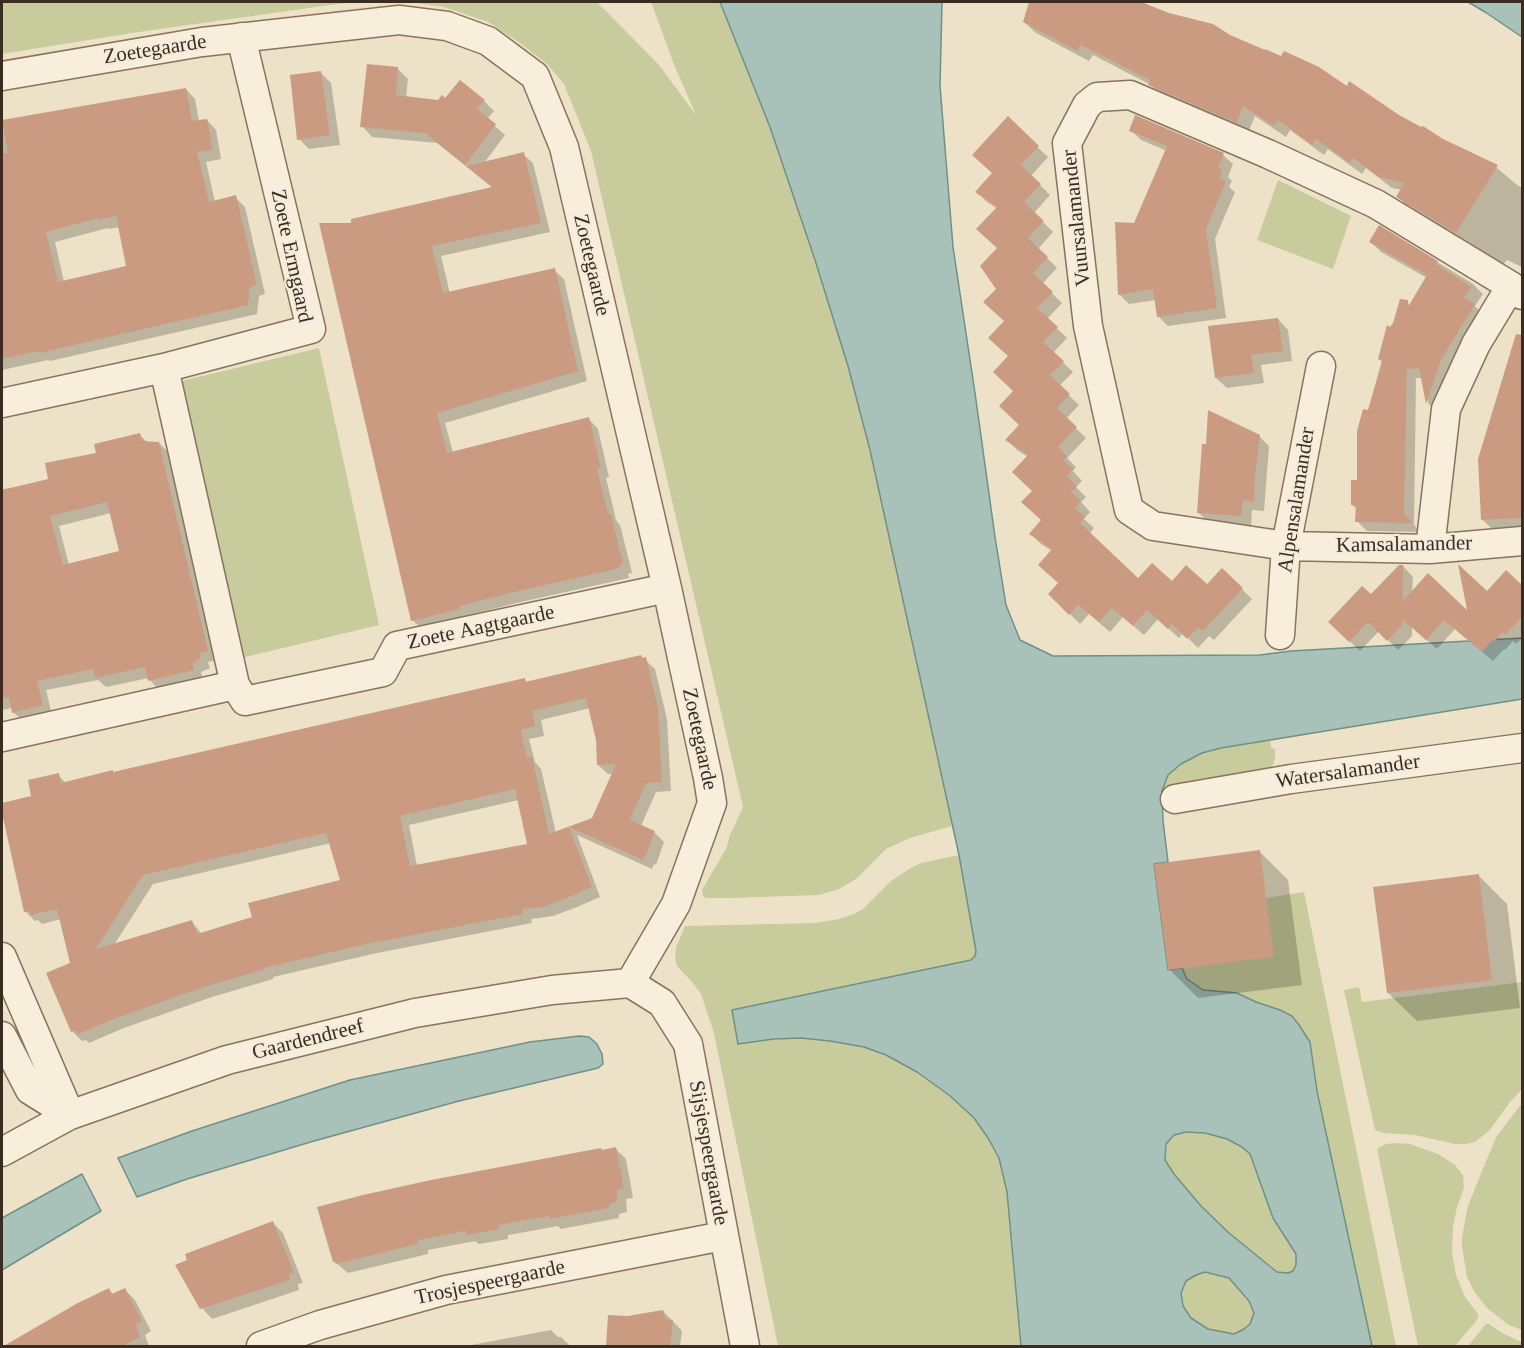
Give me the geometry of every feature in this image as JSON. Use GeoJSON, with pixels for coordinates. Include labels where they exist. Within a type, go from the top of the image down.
{"type":"FeatureCollection","features":[{"type":"Feature","properties":{"kind":"street","name":"Zoetegaarde"},"geometry":{"type":"LineString","coordinates":[[2,76],[241,37],[399,20],[447,26],[489,41],[535,76],[564,147],[667,588],[712,803],[676,904],[630,983]]}},
{"type":"Feature","properties":{"kind":"street","name":"Zoete Ermgaard"},"geometry":{"type":"LineString","coordinates":[[2,403],[164,368],[311,329],[241,37]]}},
{"type":"Feature","properties":{"kind":"street","name":"Vuursalamander"},"geometry":{"type":"LineString","coordinates":[[1286,546],[1153,526],[1130,510],[1088,326],[1067,142],[1087,105],[1097,97],[1130,95],[1268,154],[1376,204],[1517,291]]}},
{"type":"Feature","properties":{"kind":"street"},"geometry":{"type":"LineString","coordinates":[[1430,549],[1446,409],[1476,344],[1517,291]]}},
{"type":"Feature","properties":{"kind":"street","name":"Alpensalamander"},"geometry":{"type":"LineString","coordinates":[[1281,635],[1286,546],[1321,366]]}},
{"type":"Feature","properties":{"kind":"street"},"geometry":{"type":"LineString","coordinates":[[2,737],[235,685],[164,368]]}},
{"type":"Feature","properties":{"kind":"street","name":"Kamsalamander"},"geometry":{"type":"LineString","coordinates":[[1286,546],[1430,549],[1522,541]]}},
{"type":"Feature","properties":{"kind":"street","name":"Zoete Aagtgaarde"},"geometry":{"type":"LineString","coordinates":[[235,685],[244,701],[383,672],[397,646],[667,588]]}},
{"type":"Feature","properties":{"kind":"street","name":"Watersalamander"},"geometry":{"type":"LineString","coordinates":[[1175,799],[1291,779],[1522,748]]}},
{"type":"Feature","properties":{"kind":"street"},"geometry":{"type":"LineString","coordinates":[[2,957],[70,1115]]}},
{"type":"Feature","properties":{"kind":"street","name":"Gaardendreef"},"geometry":{"type":"LineString","coordinates":[[2,1152],[70,1115],[227,1060],[415,1013],[552,990],[630,983]]}},
{"type":"Feature","properties":{"kind":"street","name":"Sijsjespeergaarde"},"geometry":{"type":"LineString","coordinates":[[630,983],[662,1003],[687,1044],[745,1347]]}},
{"type":"Feature","properties":{"kind":"street"},"geometry":{"type":"LineString","coordinates":[[2,1036],[30,1090],[70,1115]]}},
{"type":"Feature","properties":{"kind":"street","name":"Trosjespeergaarde"},"geometry":{"type":"LineString","coordinates":[[261,1347],[320,1325],[446,1290],[723,1236]]}},
{"type":"Feature","properties":{"kind":"green space"},"geometry":{"type":"Polygon","coordinates":[[[2,2],[359,2],[132,33],[2,54],[2,2]]]}},
{"type":"Feature","properties":{"kind":"green space"},"geometry":{"type":"Polygon","coordinates":[[[409,2],[597,2],[659,65],[696,115],[651,2],[720,2],[770,127],[848,366],[870,450],[952,826],[910,838],[886,849],[856,879],[839,889],[819,895],[731,898],[703,896],[702,890],[726,849],[743,807],[591,151],[564,84],[546,63],[488,22],[444,7],[409,2]]]}},
{"type":"Feature","properties":{"kind":"green space"},"geometry":{"type":"Polygon","coordinates":[[[1278,180],[1351,216],[1333,269],[1257,240],[1278,180]]]}},
{"type":"Feature","properties":{"kind":"green space"},"geometry":{"type":"Polygon","coordinates":[[[319,348],[379,625],[241,658],[182,381],[319,348]]]}},
{"type":"Feature","properties":{"kind":"green space"},"geometry":{"type":"Polygon","coordinates":[[[1270,740],[1271,748],[1275,749],[1275,758],[1269,769],[1225,780],[1162,791],[1168,775],[1181,764],[1202,753],[1270,740]]]}},
{"type":"Feature","properties":{"kind":"green space"},"geometry":{"type":"Polygon","coordinates":[[[959,855],[976,951],[971,960],[732,1010],[774,1039],[801,1038],[830,1041],[864,1047],[886,1055],[917,1072],[949,1095],[974,1118],[999,1158],[1007,1192],[1021,1346],[778,1346],[714,1033],[701,994],[677,966],[676,948],[685,926],[816,923],[839,919],[863,909],[890,882],[909,869],[921,863],[959,855]]]}},
{"type":"Feature","properties":{"kind":"green space"},"geometry":{"type":"Polygon","coordinates":[[[1304,892],[1396,1346],[1372,1346],[1317,1091],[1310,1042],[1256,1002],[1237,993],[1203,990],[1196,987],[1187,979],[1182,968],[1266,898],[1304,892]]]}},
{"type":"Feature","properties":{"kind":"green space"},"geometry":{"type":"Polygon","coordinates":[[[1522,982],[1522,1089],[1489,1131],[1475,1142],[1455,1144],[1415,1135],[1384,1133],[1375,1130],[1344,990],[1359,987],[1362,1002],[1522,982]]]}},
{"type":"Feature","properties":{"kind":"green space"},"geometry":{"type":"Polygon","coordinates":[[[1522,1103],[1522,1330],[1509,1325],[1487,1308],[1474,1291],[1467,1277],[1462,1237],[1468,1206],[1497,1136],[1522,1103]]]}},
{"type":"Feature","properties":{"kind":"green space"},"geometry":{"type":"Polygon","coordinates":[[[1186,1132],[1205,1133],[1227,1139],[1250,1154],[1273,1218],[1296,1254],[1296,1265],[1293,1271],[1278,1272],[1229,1233],[1201,1206],[1174,1174],[1165,1160],[1166,1144],[1174,1135],[1186,1132]]]}},
{"type":"Feature","properties":{"kind":"green space"},"geometry":{"type":"Polygon","coordinates":[[[1386,1144],[1410,1144],[1438,1154],[1455,1165],[1463,1175],[1464,1188],[1453,1227],[1452,1253],[1456,1275],[1465,1297],[1478,1317],[1455,1346],[1418,1346],[1377,1149],[1386,1144]]]}},
{"type":"Feature","properties":{"kind":"green space"},"geometry":{"type":"Polygon","coordinates":[[[1205,1272],[1229,1278],[1249,1301],[1254,1313],[1250,1324],[1244,1329],[1234,1334],[1208,1329],[1191,1318],[1183,1306],[1181,1293],[1186,1281],[1205,1272]]]}},
{"type":"Feature","properties":{"kind":"green space"},"geometry":{"type":"Polygon","coordinates":[[[1486,1324],[1522,1342],[1522,1346],[1468,1346],[1486,1324]]]}},
{"type":"Feature","properties":{"kind":"water"},"geometry":{"type":"Polygon","coordinates":[[[720,2],[942,2],[940,86],[953,247],[1006,605],[1020,640],[1053,656],[1260,655],[1291,651],[1522,638],[1522,699],[1221,748],[1202,753],[1181,764],[1168,775],[1162,791],[1168,862],[1154,864],[1168,970],[1182,968],[1187,979],[1203,990],[1237,993],[1292,1016],[1310,1042],[1317,1091],[1372,1346],[1021,1346],[1007,1192],[999,1158],[974,1118],[949,1095],[917,1072],[886,1055],[864,1047],[801,1038],[738,1044],[732,1010],[971,960],[976,951],[959,855],[870,450],[848,366],[770,127],[720,2]],[[1186,1132],[1174,1135],[1166,1144],[1165,1160],[1174,1174],[1201,1206],[1229,1233],[1277,1272],[1293,1271],[1296,1265],[1296,1254],[1273,1218],[1250,1154],[1227,1139],[1205,1133],[1186,1132]],[[1205,1272],[1186,1281],[1181,1293],[1183,1306],[1191,1318],[1208,1329],[1234,1334],[1244,1329],[1250,1324],[1254,1313],[1249,1301],[1229,1278],[1205,1272]]]}},
{"type":"Feature","properties":{"kind":"water"},"geometry":{"type":"Polygon","coordinates":[[[1468,2],[1522,2],[1522,37],[1485,12],[1468,2]]]}},
{"type":"Feature","properties":{"kind":"water"},"geometry":{"type":"Polygon","coordinates":[[[579,1036],[589,1037],[597,1044],[602,1054],[603,1064],[598,1068],[459,1101],[314,1141],[187,1179],[137,1197],[118,1158],[192,1131],[350,1080],[530,1042],[579,1036]]]}},
{"type":"Feature","properties":{"kind":"water"},"geometry":{"type":"Polygon","coordinates":[[[82,1174],[101,1211],[2,1270],[2,1218],[82,1174]]]}},
{"type":"Feature","properties":{"kind":"building"},"geometry":{"type":"Polygon","coordinates":[[[1029,2],[1141,2],[1169,13],[1213,24],[1230,35],[1265,50],[1281,56],[1284,51],[1319,67],[1347,86],[1349,81],[1399,115],[1498,165],[1456,233],[1396,197],[1404,183],[1379,177],[1353,158],[1350,163],[1316,139],[1312,145],[1278,120],[1274,126],[1243,106],[1237,123],[1148,85],[1150,80],[1081,45],[1077,51],[1023,22],[1029,2]]]}},
{"type":"Feature","properties":{"kind":"building"},"geometry":{"type":"Polygon","coordinates":[[[367,64],[398,67],[396,95],[438,100],[442,95],[445,98],[460,80],[485,100],[477,109],[496,124],[465,165],[425,133],[360,127],[367,64]]]}},
{"type":"Feature","properties":{"kind":"building"},"geometry":{"type":"Polygon","coordinates":[[[321,71],[330,135],[297,140],[290,75],[321,71]]]}},
{"type":"Feature","properties":{"kind":"building"},"geometry":{"type":"Polygon","coordinates":[[[186,88],[192,121],[207,119],[213,150],[197,152],[209,202],[236,195],[257,285],[250,287],[248,305],[39,353],[38,351],[2,359],[2,154],[8,153],[2,120],[186,88]],[[116,216],[98,220],[98,218],[46,232],[58,282],[126,266],[116,216]]]}},
{"type":"Feature","properties":{"kind":"building"},"geometry":{"type":"Polygon","coordinates":[[[1135,115],[1224,153],[1218,168],[1223,169],[1219,178],[1226,181],[1206,229],[1217,308],[1157,317],[1153,289],[1118,295],[1115,222],[1134,223],[1167,146],[1129,131],[1135,115]]]}},
{"type":"Feature","properties":{"kind":"building"},"geometry":{"type":"Polygon","coordinates":[[[1008,116],[1039,146],[1021,165],[1041,184],[1024,202],[1044,221],[1028,238],[1048,257],[1033,273],[1053,292],[1037,308],[1058,327],[1043,342],[1064,361],[1050,375],[1070,394],[1057,408],[1077,427],[1058,447],[1067,456],[1063,460],[1073,469],[1067,476],[1077,486],[1071,492],[1081,501],[1075,508],[1085,517],[1080,523],[1138,578],[1152,563],[1172,581],[1186,565],[1207,584],[1222,568],[1243,588],[1203,631],[1198,627],[1187,639],[1172,624],[1168,629],[1147,610],[1133,626],[1112,608],[1099,622],[1078,605],[1069,615],[1048,594],[1058,583],[1038,565],[1052,549],[1029,534],[1041,520],[1021,502],[1032,491],[1012,472],[1028,455],[1005,440],[1019,425],[999,406],[1013,391],[993,372],[1008,356],[988,338],[1004,321],[983,302],[996,289],[980,266],[997,248],[976,229],[997,207],[975,192],[992,173],[972,155],[1008,116]]]}},
{"type":"Feature","properties":{"kind":"building"},"geometry":{"type":"Polygon","coordinates":[[[524,152],[541,223],[432,246],[443,293],[555,268],[578,371],[437,413],[447,453],[589,417],[601,468],[597,469],[623,564],[619,565],[620,568],[510,593],[411,621],[319,223],[351,223],[351,219],[492,187],[466,166],[524,152]]]}},
{"type":"Feature","properties":{"kind":"building"},"geometry":{"type":"Polygon","coordinates":[[[1379,225],[1438,261],[1436,264],[1471,287],[1464,298],[1475,304],[1441,360],[1426,404],[1419,368],[1407,369],[1404,514],[1413,523],[1355,522],[1356,505],[1351,505],[1351,480],[1357,480],[1357,431],[1363,409],[1368,410],[1382,361],[1378,359],[1387,325],[1390,327],[1393,323],[1400,299],[1408,300],[1408,307],[1427,275],[1369,242],[1379,225]]]}},
{"type":"Feature","properties":{"kind":"building"},"geometry":{"type":"Polygon","coordinates":[[[1278,318],[1283,351],[1251,355],[1254,373],[1215,378],[1208,326],[1278,318]]]}},
{"type":"Feature","properties":{"kind":"building"},"geometry":{"type":"Polygon","coordinates":[[[1516,334],[1522,335],[1522,518],[1481,520],[1478,459],[1516,334]]]}},
{"type":"Feature","properties":{"kind":"building"},"geometry":{"type":"Polygon","coordinates":[[[1208,410],[1260,435],[1254,502],[1243,500],[1241,516],[1197,513],[1202,444],[1206,444],[1208,410]]]}},
{"type":"Feature","properties":{"kind":"building"},"geometry":{"type":"Polygon","coordinates":[[[140,433],[142,441],[159,442],[208,651],[200,653],[201,658],[193,663],[194,670],[148,681],[145,667],[95,678],[93,669],[37,681],[43,705],[12,713],[9,697],[2,699],[2,490],[48,479],[45,463],[96,453],[94,444],[140,433]],[[107,502],[50,516],[63,565],[119,551],[107,502]]]}},
{"type":"Feature","properties":{"kind":"building"},"geometry":{"type":"Polygon","coordinates":[[[1458,564],[1487,591],[1506,570],[1522,585],[1522,617],[1505,635],[1502,632],[1482,652],[1444,620],[1426,640],[1402,619],[1402,625],[1387,641],[1368,622],[1349,642],[1328,622],[1362,586],[1371,594],[1399,565],[1403,565],[1403,601],[1428,573],[1467,610],[1458,564]]]}},
{"type":"Feature","properties":{"kind":"building"},"geometry":{"type":"Polygon","coordinates":[[[641,655],[642,658],[646,657],[658,708],[662,782],[646,783],[630,820],[655,831],[643,860],[569,827],[592,887],[567,898],[543,907],[522,909],[523,914],[366,944],[264,968],[201,988],[78,1034],[76,1030],[71,1032],[46,973],[70,963],[57,909],[31,915],[29,911],[24,912],[2,813],[2,803],[31,796],[28,780],[59,773],[61,783],[525,678],[525,682],[641,655]],[[586,698],[532,711],[535,726],[521,730],[527,758],[532,757],[549,834],[592,818],[616,764],[597,765],[596,740],[586,698]],[[515,789],[400,816],[410,866],[527,844],[515,789]],[[326,833],[143,875],[96,949],[192,920],[197,934],[252,917],[248,903],[340,880],[326,833]]]}},
{"type":"Feature","properties":{"kind":"building"},"geometry":{"type":"Polygon","coordinates":[[[1260,850],[1274,957],[1168,970],[1154,864],[1260,850]]]}},
{"type":"Feature","properties":{"kind":"building"},"geometry":{"type":"Polygon","coordinates":[[[1479,874],[1492,980],[1387,993],[1373,887],[1479,874]]]}},
{"type":"Feature","properties":{"kind":"building"},"geometry":{"type":"Polygon","coordinates":[[[616,1147],[624,1188],[617,1190],[617,1202],[609,1204],[609,1208],[550,1219],[549,1216],[520,1221],[499,1225],[499,1229],[467,1235],[466,1231],[418,1240],[418,1244],[336,1264],[333,1262],[317,1207],[431,1180],[616,1147]]]}},
{"type":"Feature","properties":{"kind":"building"},"geometry":{"type":"Polygon","coordinates":[[[273,1221],[294,1273],[289,1274],[290,1280],[200,1309],[175,1265],[187,1260],[185,1254],[273,1221]]]}},
{"type":"Feature","properties":{"kind":"building"},"geometry":{"type":"Polygon","coordinates":[[[109,1288],[112,1294],[125,1288],[142,1321],[136,1324],[140,1337],[122,1347],[2,1347],[76,1304],[109,1288]]]}},
{"type":"Feature","properties":{"kind":"building"},"geometry":{"type":"Polygon","coordinates":[[[663,1310],[666,1319],[673,1320],[670,1347],[606,1347],[608,1315],[628,1316],[663,1310]]]}}]}
